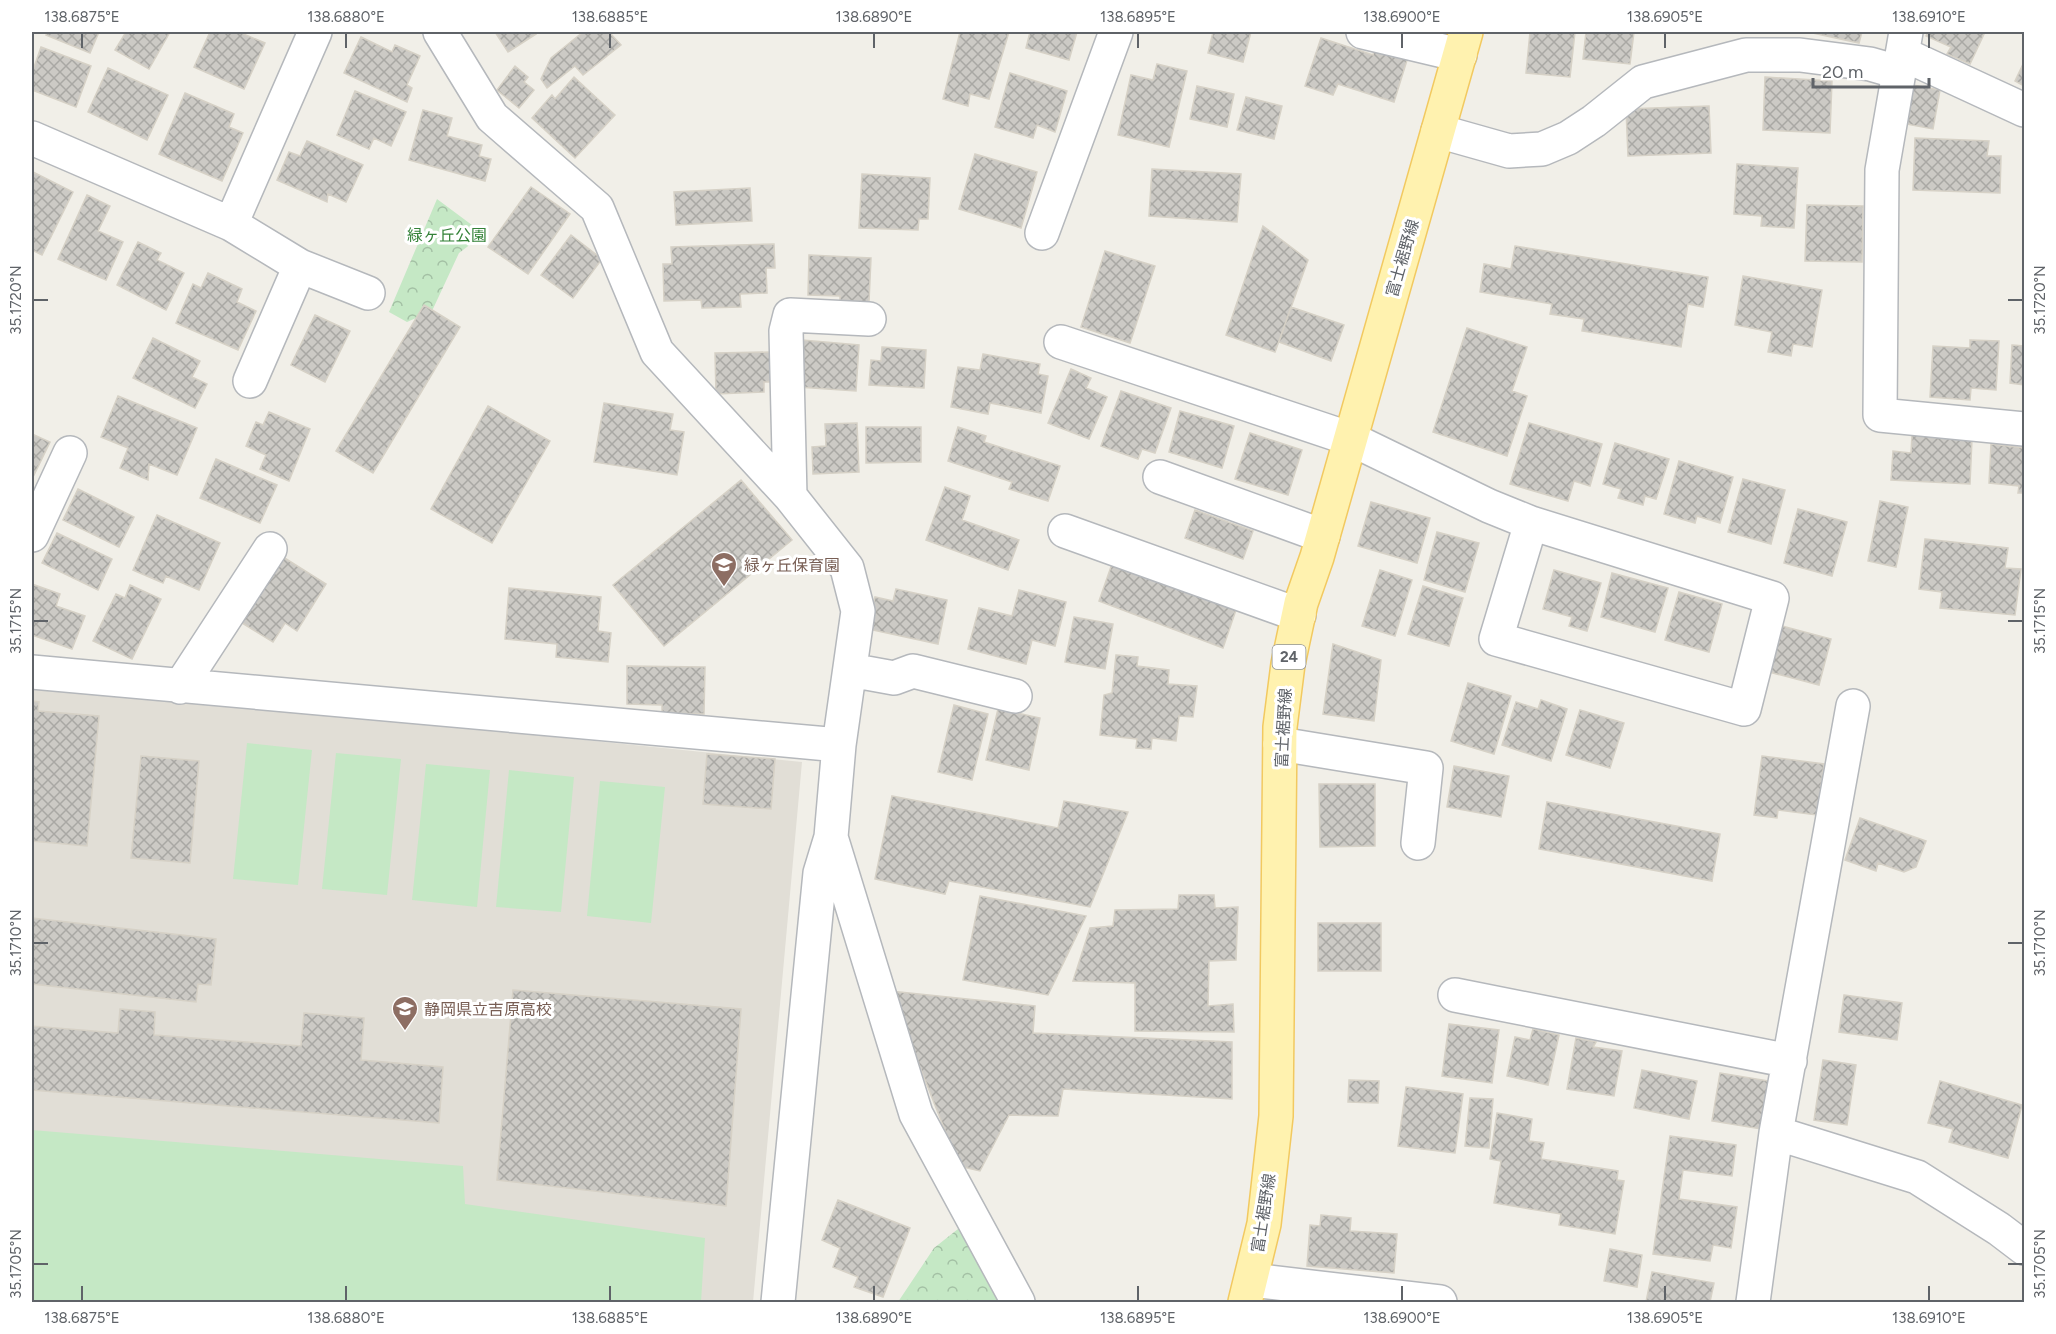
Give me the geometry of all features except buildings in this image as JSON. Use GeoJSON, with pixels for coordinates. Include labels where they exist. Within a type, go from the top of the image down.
{"type":"FeatureCollection","features":[{"type":"Feature","properties":{"kind":"main road","name":"富士裾野線"},"geometry":{"type":"LineString","coordinates":[[1248,1291],[1264,1224],[1276,1116],[1280,727],[1287,664],[1299,615],[1463,43]]}},
{"type":"Feature","properties":{"kind":"street"},"geometry":{"type":"LineString","coordinates":[[231,224],[315,32]]}},
{"type":"Feature","properties":{"kind":"street"},"geometry":{"type":"LineString","coordinates":[[440,32],[492,117],[597,208],[657,352],[790,496],[847,568],[858,611],[839,745],[831,837],[820,873],[778,1302]]}},
{"type":"Feature","properties":{"kind":"street"},"geometry":{"type":"LineString","coordinates":[[1042,233],[1116,32]]}},
{"type":"Feature","properties":{"kind":"street"},"geometry":{"type":"LineString","coordinates":[[1364,32],[1463,43]]}},
{"type":"Feature","properties":{"kind":"street"},"geometry":{"type":"LineString","coordinates":[[1902,52],[1882,170],[1880,416],[2025,429]]}},
{"type":"Feature","properties":{"kind":"street"},"geometry":{"type":"LineString","coordinates":[[1438,131],[1509,151],[1542,149],[1568,138],[1594,121],[1643,82],[1746,56],[1800,56],[1870,64],[1902,52],[2025,110]]}},
{"type":"Feature","properties":{"kind":"street"},"geometry":{"type":"LineString","coordinates":[[32,138],[231,224],[300,266],[368,293]]}},
{"type":"Feature","properties":{"kind":"street"},"geometry":{"type":"LineString","coordinates":[[250,381],[300,266]]}},
{"type":"Feature","properties":{"kind":"street"},"geometry":{"type":"LineString","coordinates":[[790,496],[786,331],[790,315],[869,319]]}},
{"type":"Feature","properties":{"kind":"street"},"geometry":{"type":"LineString","coordinates":[[1061,342],[1351,439],[1531,524],[1772,598],[1744,709],[1496,639],[1531,524]]}},
{"type":"Feature","properties":{"kind":"street"},"geometry":{"type":"LineString","coordinates":[[32,535],[70,453]]}},
{"type":"Feature","properties":{"kind":"street"},"geometry":{"type":"LineString","coordinates":[[1160,477],[1323,536]]}},
{"type":"Feature","properties":{"kind":"street"},"geometry":{"type":"LineString","coordinates":[[1065,531],[1299,615]]}},
{"type":"Feature","properties":{"kind":"street"},"geometry":{"type":"LineString","coordinates":[[180,687],[270,549]]}},
{"type":"Feature","properties":{"kind":"street"},"geometry":{"type":"LineString","coordinates":[[850,670],[894,678],[913,671],[1015,696]]}},
{"type":"Feature","properties":{"kind":"street"},"geometry":{"type":"LineString","coordinates":[[32,672],[839,745]]}},
{"type":"Feature","properties":{"kind":"street"},"geometry":{"type":"LineString","coordinates":[[1753,1302],[1776,1133],[1853,706]]}},
{"type":"Feature","properties":{"kind":"street"},"geometry":{"type":"LineString","coordinates":[[1280,744],[1426,768],[1418,843]]}},
{"type":"Feature","properties":{"kind":"street"},"geometry":{"type":"LineString","coordinates":[[831,837],[916,1114],[1018,1302]]}},
{"type":"Feature","properties":{"kind":"street"},"geometry":{"type":"LineString","coordinates":[[1455,995],[1790,1061]]}},
{"type":"Feature","properties":{"kind":"street"},"geometry":{"type":"LineString","coordinates":[[1776,1133],[1917,1177],[2025,1248]]}},
{"type":"Feature","properties":{"kind":"street"},"geometry":{"type":"LineString","coordinates":[[1248,1291],[1440,1302]]}},
{"type":"Feature","properties":{"kind":"shaded area","name":"静岡県立吉原高校"},"geometry":{"type":"Polygon","coordinates":[[[32,684],[802,762],[753,1302],[32,1302],[32,684]]]}},
{"type":"Feature","properties":{"kind":"green space","name":"緑ヶ丘公園"},"geometry":{"type":"Polygon","coordinates":[[[437,199],[484,234],[459,253],[432,311],[407,322],[389,312],[437,199]]]}},
{"type":"Feature","properties":{"kind":"green space"},"geometry":{"type":"Polygon","coordinates":[[[247,743],[312,750],[298,885],[233,879],[247,743]]]}},
{"type":"Feature","properties":{"kind":"green space"},"geometry":{"type":"Polygon","coordinates":[[[336,753],[401,759],[387,895],[322,889],[336,753]]]}},
{"type":"Feature","properties":{"kind":"green space"},"geometry":{"type":"Polygon","coordinates":[[[426,764],[490,770],[477,907],[412,900],[426,764]]]}},
{"type":"Feature","properties":{"kind":"green space"},"geometry":{"type":"Polygon","coordinates":[[[509,770],[574,777],[561,912],[496,907],[509,770]]]}},
{"type":"Feature","properties":{"kind":"green space"},"geometry":{"type":"Polygon","coordinates":[[[600,781],[665,787],[651,923],[587,916],[600,781]]]}},
{"type":"Feature","properties":{"kind":"green space"},"geometry":{"type":"Polygon","coordinates":[[[32,1130],[463,1166],[465,1204],[705,1238],[701,1302],[32,1302],[32,1130]]]}},
{"type":"Feature","properties":{"kind":"green space"},"geometry":{"type":"Polygon","coordinates":[[[963,1225],[1005,1302],[898,1302],[934,1248],[963,1225]]]}},
{"type":"Feature","properties":{"kind":"place","name":"緑ヶ丘保育園"},"geometry":{"type":"Point","coordinates":[724,588]}},
{"type":"Feature","properties":{"kind":"place","name":"静岡県立吉原高校"},"geometry":{"type":"Point","coordinates":[405,1032]}}]}
